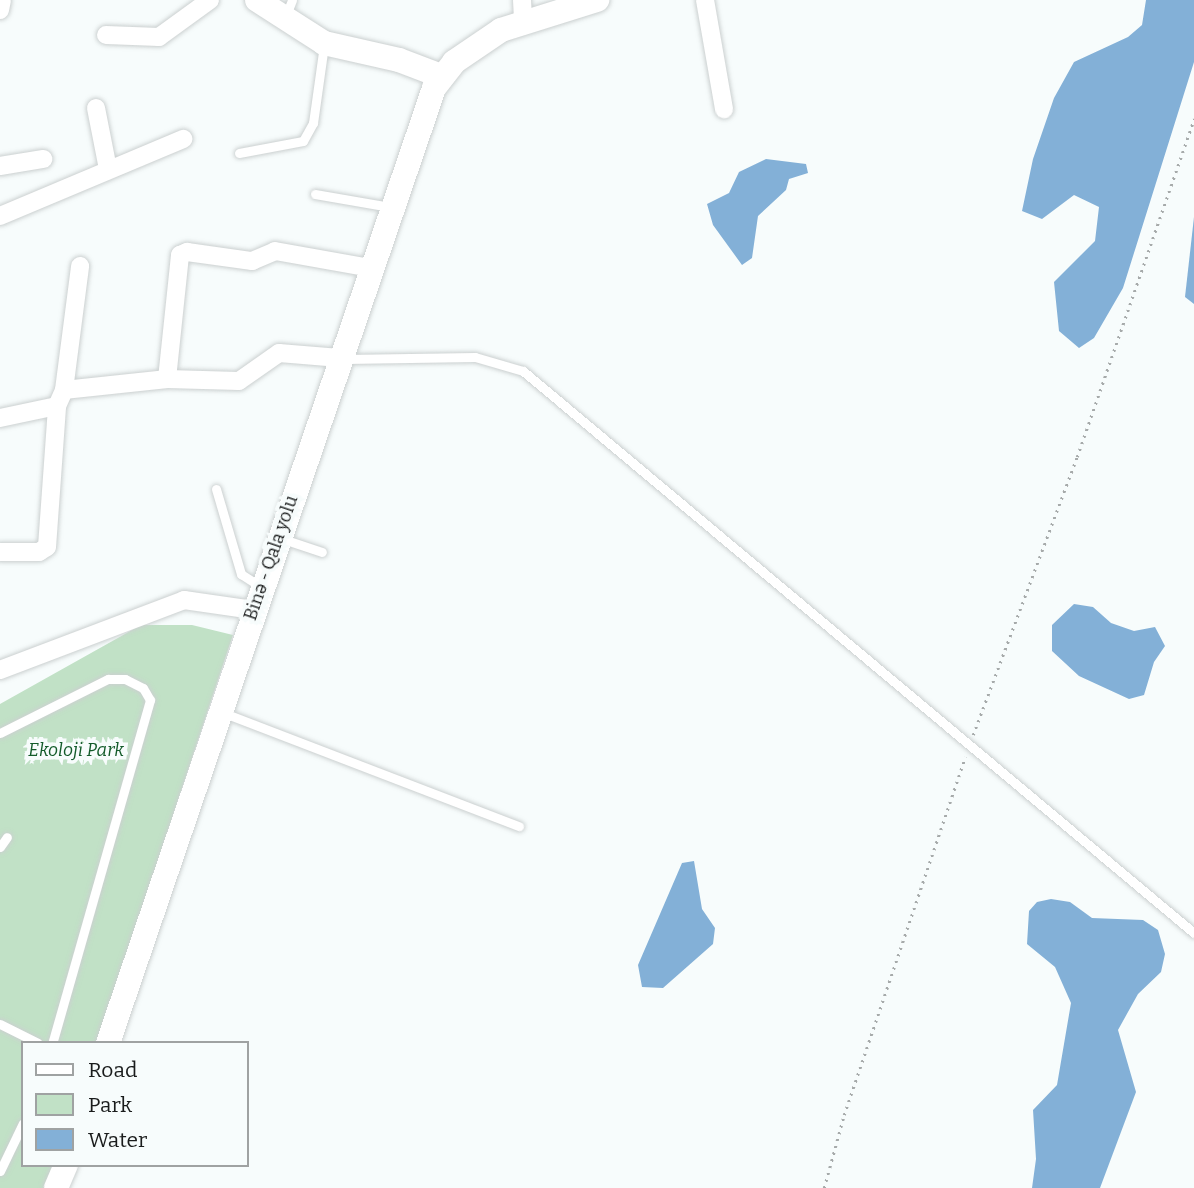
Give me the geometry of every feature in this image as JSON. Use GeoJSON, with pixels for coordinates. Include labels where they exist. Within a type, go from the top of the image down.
{"type":"FeatureCollection","features":[{"type":"Feature","properties":{"kind":"main road"},"geometry":{"type":"LineString","coordinates":[[257,0],[288,10],[324,43],[399,60],[441,76],[471,48],[523,10],[597,0]]}},
{"type":"Feature","properties":{"kind":"main road","name":"Binə - Qala yolu"},"geometry":{"type":"LineString","coordinates":[[109,1041],[390,207],[441,76]]}},
{"type":"Feature","properties":{"kind":"main road"},"geometry":{"type":"LineString","coordinates":[[56,1188],[65,1167]]}},
{"type":"Feature","properties":{"kind":"street"},"geometry":{"type":"LineString","coordinates":[[0,10],[2,0]]}},
{"type":"Feature","properties":{"kind":"street"},"geometry":{"type":"LineString","coordinates":[[106,35],[159,37],[210,0]]}},
{"type":"Feature","properties":{"kind":"street"},"geometry":{"type":"LineString","coordinates":[[705,0],[724,109]]}},
{"type":"Feature","properties":{"kind":"street"},"geometry":{"type":"LineString","coordinates":[[96,108],[108,169]]}},
{"type":"Feature","properties":{"kind":"street"},"geometry":{"type":"LineString","coordinates":[[0,216],[183,139]]}},
{"type":"Feature","properties":{"kind":"street"},"geometry":{"type":"LineString","coordinates":[[0,166],[43,159]]}},
{"type":"Feature","properties":{"kind":"street"},"geometry":{"type":"LineString","coordinates":[[167,379],[180,255],[187,251],[252,261],[275,251],[370,268]]}},
{"type":"Feature","properties":{"kind":"street"},"geometry":{"type":"LineString","coordinates":[[0,552],[39,552],[47,547],[61,398],[80,266]]}},
{"type":"Feature","properties":{"kind":"street"},"geometry":{"type":"LineString","coordinates":[[0,418],[61,398],[167,379],[239,381],[279,353],[340,358]]}},
{"type":"Feature","properties":{"kind":"street"},"geometry":{"type":"LineString","coordinates":[[0,670],[184,600],[257,599]]}},
{"type":"Feature","properties":{"kind":"lane"},"geometry":{"type":"LineString","coordinates":[[239,153],[303,141],[313,124],[324,43]]}},
{"type":"Feature","properties":{"kind":"lane"},"geometry":{"type":"LineString","coordinates":[[315,194],[390,207]]}},
{"type":"Feature","properties":{"kind":"lane"},"geometry":{"type":"LineString","coordinates":[[340,358],[475,357],[523,371],[1194,933]]}},
{"type":"Feature","properties":{"kind":"lane"},"geometry":{"type":"LineString","coordinates":[[216,489],[241,574],[257,599]]}},
{"type":"Feature","properties":{"kind":"lane"},"geometry":{"type":"LineString","coordinates":[[278,537],[322,552]]}},
{"type":"Feature","properties":{"kind":"lane"},"geometry":{"type":"LineString","coordinates":[[0,733],[108,678],[125,679],[143,688],[150,700],[52,1041]]}},
{"type":"Feature","properties":{"kind":"lane"},"geometry":{"type":"LineString","coordinates":[[219,712],[519,827]]}},
{"type":"Feature","properties":{"kind":"lane"},"geometry":{"type":"LineString","coordinates":[[0,847],[7,837]]}},
{"type":"Feature","properties":{"kind":"lane"},"geometry":{"type":"LineString","coordinates":[[0,1024],[34,1041]]}},
{"type":"Feature","properties":{"kind":"lane"},"geometry":{"type":"LineString","coordinates":[[0,1171],[21,1127]]}},
{"type":"Feature","properties":{"kind":"path"},"geometry":{"type":"LineString","coordinates":[[824,1188],[844,1115],[969,746],[1077,457],[1194,118]]}},
{"type":"Feature","properties":{"kind":"green space","name":"Ekoloji Park"},"geometry":{"type":"Polygon","coordinates":[[[141,625],[192,625],[233,635],[98,1041],[21,1041],[21,1167],[54,1167],[45,1188],[0,1188],[0,704],[141,625]]]}},
{"type":"Feature","properties":{"kind":"water"},"geometry":{"type":"Polygon","coordinates":[[[1146,0],[1194,0],[1194,62],[1123,288],[1094,338],[1079,348],[1059,331],[1054,282],[1095,241],[1099,207],[1074,195],[1042,219],[1022,211],[1033,159],[1054,98],[1074,62],[1128,37],[1142,25],[1146,0]]]}},
{"type":"Feature","properties":{"kind":"water"},"geometry":{"type":"Polygon","coordinates":[[[766,159],[806,164],[808,173],[789,179],[786,190],[758,216],[752,258],[742,265],[713,225],[707,204],[729,193],[739,172],[766,159]]]}},
{"type":"Feature","properties":{"kind":"water"},"geometry":{"type":"Polygon","coordinates":[[[1194,217],[1194,304],[1185,297],[1194,217]]]}},
{"type":"Feature","properties":{"kind":"water"},"geometry":{"type":"Polygon","coordinates":[[[1074,604],[1093,607],[1111,623],[1134,631],[1155,627],[1165,646],[1154,662],[1144,695],[1129,699],[1079,676],[1052,651],[1052,625],[1074,604]]]}},
{"type":"Feature","properties":{"kind":"water"},"geometry":{"type":"Polygon","coordinates":[[[694,861],[702,909],[715,928],[713,944],[663,988],[642,987],[638,965],[682,863],[694,861]]]}},
{"type":"Feature","properties":{"kind":"water"},"geometry":{"type":"Polygon","coordinates":[[[1051,899],[1070,902],[1092,918],[1143,920],[1158,930],[1165,954],[1161,972],[1138,994],[1118,1030],[1136,1092],[1100,1188],[1032,1188],[1036,1159],[1033,1110],[1057,1085],[1071,1003],[1055,967],[1027,944],[1029,911],[1037,902],[1051,899]]]}}]}
